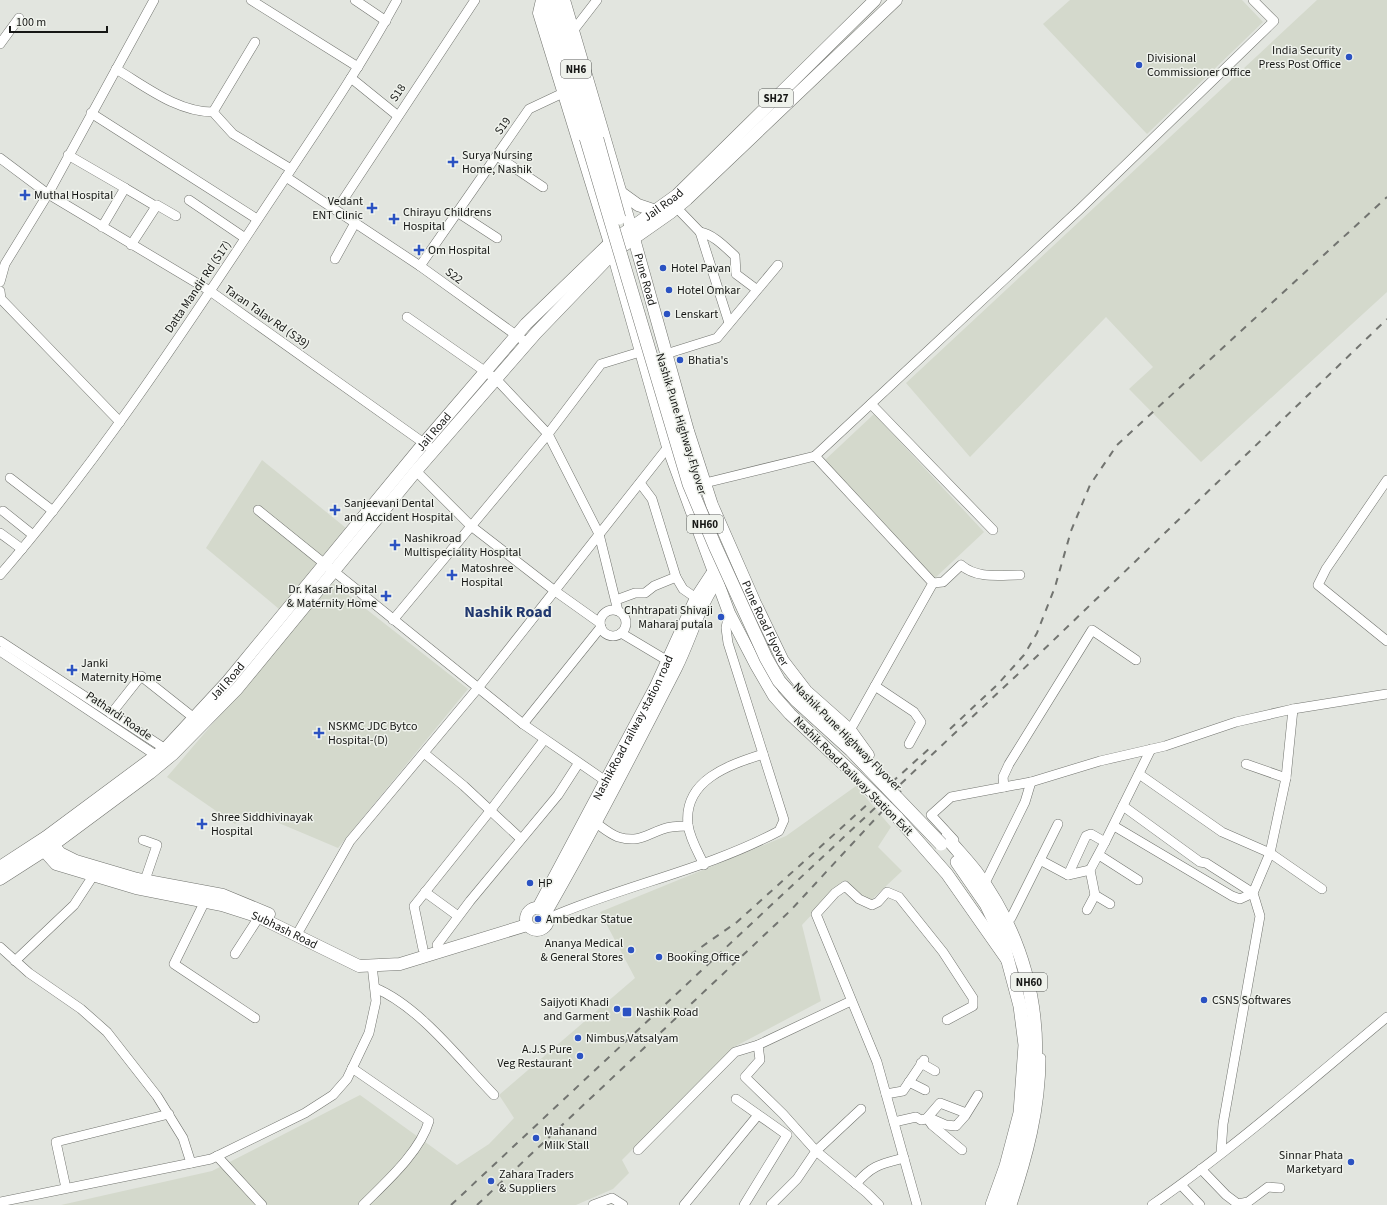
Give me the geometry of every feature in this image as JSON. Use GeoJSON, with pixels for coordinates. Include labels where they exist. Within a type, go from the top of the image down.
{"type":"FeatureCollection","features":[{"type":"Feature","properties":{"kind":"highway","name":"Nashik Pune Highway Flyover"},"geometry":{"type":"LineString","coordinates":[[543,0],[592,139],[694,474],[710,517],[776,658],[786,675],[820,712],[868,756],[944,841],[986,904],[1001,935],[1020,1006],[1025,1046],[1024,1077],[1020,1113],[1006,1166],[992,1205]]}},
{"type":"Feature","properties":{"kind":"highway","name":"Nashik Pune Highway Flyover"},"geometry":{"type":"LineString","coordinates":[[555,0],[592,139],[689,484],[714,546],[766,658],[779,681],[796,700],[862,761],[976,872],[1001,910],[1015,938],[1027,974],[1034,1011],[1037,1057],[1027,1133],[1002,1205]]}},
{"type":"Feature","properties":{"kind":"main road","name":"Nashik Road Railway Station Exit"},"geometry":{"type":"LineString","coordinates":[[543,0],[539,13],[611,248],[668,447],[730,613],[756,666],[774,696],[790,714],[856,776],[896,817],[947,874],[1008,961]]}},
{"type":"Feature","properties":{"kind":"main road","name":"Pune Road"},"geometry":{"type":"LineString","coordinates":[[564,0],[633,233],[666,354],[705,483],[712,505],[733,553]]}},
{"type":"Feature","properties":{"kind":"main road","name":"Jail Road"},"geometry":{"type":"LineString","coordinates":[[491,375],[516,336],[526,324],[611,248],[672,208],[875,0]]}},
{"type":"Feature","properties":{"kind":"main road"},"geometry":{"type":"LineString","coordinates":[[672,208],[745,146],[896,0]]}},
{"type":"Feature","properties":{"kind":"main road"},"geometry":{"type":"LineString","coordinates":[[620,192],[638,205],[656,211]]}},
{"type":"Feature","properties":{"kind":"main road","name":"Jail Road"},"geometry":{"type":"LineString","coordinates":[[633,233],[656,211],[672,208]]}},
{"type":"Feature","properties":{"kind":"main road","name":"Jail Road"},"geometry":{"type":"LineString","coordinates":[[165,755],[194,718],[228,681],[324,565],[491,375],[526,343],[611,248]]}},
{"type":"Feature","properties":{"kind":"main road","name":"Jail Road"},"geometry":{"type":"LineString","coordinates":[[165,755],[237,689],[334,573],[416,471],[429,446]]}},
{"type":"Feature","properties":{"kind":"main road"},"geometry":{"type":"LineString","coordinates":[[544,913],[528,912],[526,922],[535,930],[542,930],[547,925],[544,913],[596,823],[610,784],[716,575],[733,553]]}},
{"type":"Feature","properties":{"kind":"main road","name":"Pune Road Flyover"},"geometry":{"type":"LineString","coordinates":[[733,553],[783,661],[806,691],[852,728],[868,756]]}},
{"type":"Feature","properties":{"kind":"main road","name":"NashikRoad railway station road"},"geometry":{"type":"LineString","coordinates":[[672,664],[696,598],[716,575]]}},
{"type":"Feature","properties":{"kind":"main road"},"geometry":{"type":"LineString","coordinates":[[0,879],[165,755]]}},
{"type":"Feature","properties":{"kind":"main road","name":"NashikRoad railway station road"},"geometry":{"type":"LineString","coordinates":[[544,913],[610,784]]}},
{"type":"Feature","properties":{"kind":"main road"},"geometry":{"type":"LineString","coordinates":[[0,867],[45,844]]}},
{"type":"Feature","properties":{"kind":"main road","name":"Subhash Road"},"geometry":{"type":"LineString","coordinates":[[45,844],[56,864],[136,888],[204,901],[259,918],[361,958],[399,956],[526,922]]}},
{"type":"Feature","properties":{"kind":"main road","name":"Subhash Road"},"geometry":{"type":"LineString","coordinates":[[45,844],[76,862],[145,880],[223,895],[262,910],[298,933],[359,966],[400,964],[526,922]]}},
{"type":"Feature","properties":{"kind":"street"},"geometry":{"type":"LineString","coordinates":[[0,282],[3,262],[48,194],[154,0]]}},
{"type":"Feature","properties":{"kind":"street"},"geometry":{"type":"LineString","coordinates":[[251,0],[358,67]]}},
{"type":"Feature","properties":{"kind":"street"},"geometry":{"type":"LineString","coordinates":[[355,0],[386,20]]}},
{"type":"Feature","properties":{"kind":"street","name":"Datta Mandir Rd (S17)"},"geometry":{"type":"LineString","coordinates":[[0,575],[53,511],[120,422],[210,291],[351,78],[397,0]]}},
{"type":"Feature","properties":{"kind":"street","name":"S18"},"geometry":{"type":"LineString","coordinates":[[343,200],[475,0]]}},
{"type":"Feature","properties":{"kind":"street"},"geometry":{"type":"LineString","coordinates":[[573,31],[597,0]]}},
{"type":"Feature","properties":{"kind":"street"},"geometry":{"type":"LineString","coordinates":[[705,483],[815,456],[1080,210],[1274,21],[1253,0]]}},
{"type":"Feature","properties":{"kind":"street"},"geometry":{"type":"LineString","coordinates":[[0,44],[19,18]]}},
{"type":"Feature","properties":{"kind":"street"},"geometry":{"type":"LineString","coordinates":[[116,69],[178,105],[200,112],[213,112],[255,42]]}},
{"type":"Feature","properties":{"kind":"street"},"geometry":{"type":"LineString","coordinates":[[351,78],[398,116]]}},
{"type":"Feature","properties":{"kind":"street","name":"S19"},"geometry":{"type":"LineString","coordinates":[[420,266],[530,109],[563,93]]}},
{"type":"Feature","properties":{"kind":"street","name":"S22"},"geometry":{"type":"LineString","coordinates":[[213,112],[233,134],[355,223],[420,266],[526,343]]}},
{"type":"Feature","properties":{"kind":"street"},"geometry":{"type":"LineString","coordinates":[[91,113],[258,219]]}},
{"type":"Feature","properties":{"kind":"street"},"geometry":{"type":"LineString","coordinates":[[68,155],[152,204]]}},
{"type":"Feature","properties":{"kind":"street"},"geometry":{"type":"LineString","coordinates":[[497,156],[543,188]]}},
{"type":"Feature","properties":{"kind":"street","name":"Taran Talav Rd (S39)"},"geometry":{"type":"LineString","coordinates":[[0,158],[48,194],[210,291],[429,446]]}},
{"type":"Feature","properties":{"kind":"street"},"geometry":{"type":"LineString","coordinates":[[102,227],[125,188]]}},
{"type":"Feature","properties":{"kind":"street"},"geometry":{"type":"LineString","coordinates":[[189,200],[245,238]]}},
{"type":"Feature","properties":{"kind":"street"},"geometry":{"type":"LineString","coordinates":[[131,245],[157,205],[176,216]]}},
{"type":"Feature","properties":{"kind":"street"},"geometry":{"type":"LineString","coordinates":[[672,208],[700,232],[706,233],[718,240],[735,256],[736,274],[756,289]]}},
{"type":"Feature","properties":{"kind":"street"},"geometry":{"type":"LineString","coordinates":[[457,212],[497,238]]}},
{"type":"Feature","properties":{"kind":"street"},"geometry":{"type":"LineString","coordinates":[[335,259],[355,223]]}},
{"type":"Feature","properties":{"kind":"street"},"geometry":{"type":"LineString","coordinates":[[700,232],[729,323]]}},
{"type":"Feature","properties":{"kind":"street"},"geometry":{"type":"LineString","coordinates":[[666,354],[717,338],[756,289],[778,265]]}},
{"type":"Feature","properties":{"kind":"street"},"geometry":{"type":"LineString","coordinates":[[0,293],[1,299],[120,422]]}},
{"type":"Feature","properties":{"kind":"street"},"geometry":{"type":"LineString","coordinates":[[407,317],[491,375],[548,434],[600,534],[618,611],[626,619],[626,627],[621,633],[610,635],[601,625],[472,526],[416,471]]}},
{"type":"Feature","properties":{"kind":"street"},"geometry":{"type":"LineString","coordinates":[[393,620],[548,434],[601,364],[640,352]]}},
{"type":"Feature","properties":{"kind":"street"},"geometry":{"type":"LineString","coordinates":[[871,404],[993,530]]}},
{"type":"Feature","properties":{"kind":"street"},"geometry":{"type":"LineString","coordinates":[[298,933],[350,841],[478,688],[668,447]]}},
{"type":"Feature","properties":{"kind":"street"},"geometry":{"type":"LineString","coordinates":[[815,456],[933,583]]}},
{"type":"Feature","properties":{"kind":"street"},"geometry":{"type":"LineString","coordinates":[[10,478],[53,511]]}},
{"type":"Feature","properties":{"kind":"street"},"geometry":{"type":"LineString","coordinates":[[1387,480],[1326,569],[1318,585],[1387,641]]}},
{"type":"Feature","properties":{"kind":"street"},"geometry":{"type":"LineString","coordinates":[[640,483],[652,499],[676,576],[683,589],[696,598]]}},
{"type":"Feature","properties":{"kind":"street"},"geometry":{"type":"LineString","coordinates":[[258,510],[324,565],[523,724],[578,764],[610,784]]}},
{"type":"Feature","properties":{"kind":"street"},"geometry":{"type":"LineString","coordinates":[[3,511],[33,535]]}},
{"type":"Feature","properties":{"kind":"street"},"geometry":{"type":"LineString","coordinates":[[0,533],[22,549]]}},
{"type":"Feature","properties":{"kind":"street"},"geometry":{"type":"LineString","coordinates":[[933,583],[943,582],[961,565],[967,571],[986,576],[1020,575]]}},
{"type":"Feature","properties":{"kind":"street"},"geometry":{"type":"LineString","coordinates":[[616,600],[635,593],[645,593],[654,586],[676,576]]}},
{"type":"Feature","properties":{"kind":"street"},"geometry":{"type":"LineString","coordinates":[[852,728],[933,583]]}},
{"type":"Feature","properties":{"kind":"street"},"geometry":{"type":"LineString","coordinates":[[523,724],[601,625],[603,615],[610,610],[618,611]]}},
{"type":"Feature","properties":{"kind":"street"},"geometry":{"type":"LineString","coordinates":[[544,913],[579,905],[704,865],[779,831],[784,820],[728,643],[726,628],[730,613]]}},
{"type":"Feature","properties":{"kind":"street"},"geometry":{"type":"LineString","coordinates":[[1004,787],[1004,777],[1009,764],[1092,630],[1136,660]]}},
{"type":"Feature","properties":{"kind":"street"},"geometry":{"type":"LineString","coordinates":[[621,633],[672,664]]}},
{"type":"Feature","properties":{"kind":"street"},"geometry":{"type":"LineString","coordinates":[[0,642],[111,714],[165,755]]}},
{"type":"Feature","properties":{"kind":"street","name":"Pathardi Roade"},"geometry":{"type":"LineString","coordinates":[[0,651],[165,755]]}},
{"type":"Feature","properties":{"kind":"street"},"geometry":{"type":"LineString","coordinates":[[111,714],[141,676],[194,718]]}},
{"type":"Feature","properties":{"kind":"street"},"geometry":{"type":"LineString","coordinates":[[875,686],[914,712],[921,722],[908,744]]}},
{"type":"Feature","properties":{"kind":"street"},"geometry":{"type":"LineString","coordinates":[[1012,1205],[1025,1168],[1035,1123],[1041,1080],[1041,1033],[1033,986],[1011,918],[987,879],[930,815],[951,797],[1031,782],[1100,761],[1151,749],[1236,722],[1293,709],[1387,694]]}},
{"type":"Feature","properties":{"kind":"street"},"geometry":{"type":"LineString","coordinates":[[1221,1153],[1223,1124],[1260,916],[1253,893],[1270,853],[1286,778],[1293,709]]}},
{"type":"Feature","properties":{"kind":"street"},"geometry":{"type":"LineString","coordinates":[[423,949],[414,906],[490,811],[544,740]]}},
{"type":"Feature","properties":{"kind":"street"},"geometry":{"type":"LineString","coordinates":[[1087,910],[1095,895],[1090,870],[1114,826],[1151,749]]}},
{"type":"Feature","properties":{"kind":"street"},"geometry":{"type":"LineString","coordinates":[[424,753],[464,786],[521,839]]}},
{"type":"Feature","properties":{"kind":"street"},"geometry":{"type":"LineString","coordinates":[[704,865],[693,843],[688,826],[689,804],[694,793],[704,780],[737,762],[763,754]]}},
{"type":"Feature","properties":{"kind":"street"},"geometry":{"type":"LineString","coordinates":[[437,945],[458,916],[558,795],[578,764]]}},
{"type":"Feature","properties":{"kind":"street"},"geometry":{"type":"LineString","coordinates":[[1246,764],[1286,778]]}},
{"type":"Feature","properties":{"kind":"street"},"geometry":{"type":"LineString","coordinates":[[1139,774],[1222,832],[1270,853],[1322,889]]}},
{"type":"Feature","properties":{"kind":"street"},"geometry":{"type":"LineString","coordinates":[[987,879],[1025,802],[1031,782]]}},
{"type":"Feature","properties":{"kind":"street"},"geometry":{"type":"LineString","coordinates":[[1123,806],[1200,862],[1206,863],[1253,893]]}},
{"type":"Feature","properties":{"kind":"street"},"geometry":{"type":"LineString","coordinates":[[596,823],[616,836],[636,840],[663,829],[676,826],[688,826]]}},
{"type":"Feature","properties":{"kind":"street"},"geometry":{"type":"LineString","coordinates":[[1011,918],[1058,824]]}},
{"type":"Feature","properties":{"kind":"street"},"geometry":{"type":"LineString","coordinates":[[1114,826],[1232,896],[1240,899],[1253,893]]}},
{"type":"Feature","properties":{"kind":"street"},"geometry":{"type":"LineString","coordinates":[[1068,875],[1086,836],[1091,834],[1105,842]]}},
{"type":"Feature","properties":{"kind":"street"},"geometry":{"type":"LineString","coordinates":[[143,840],[157,845],[145,880]]}},
{"type":"Feature","properties":{"kind":"street"},"geometry":{"type":"LineString","coordinates":[[1099,855],[1138,880]]}},
{"type":"Feature","properties":{"kind":"street"},"geometry":{"type":"LineString","coordinates":[[1040,860],[1068,875],[1090,870]]}},
{"type":"Feature","properties":{"kind":"street"},"geometry":{"type":"LineString","coordinates":[[16,962],[74,905],[93,876]]}},
{"type":"Feature","properties":{"kind":"street"},"geometry":{"type":"LineString","coordinates":[[917,1205],[877,1062],[816,914],[835,893],[845,886],[859,900],[872,905],[878,902],[887,892],[899,897],[943,952],[973,998],[973,1006],[947,1020]]}},
{"type":"Feature","properties":{"kind":"street"},"geometry":{"type":"LineString","coordinates":[[425,892],[458,916]]}},
{"type":"Feature","properties":{"kind":"street"},"geometry":{"type":"LineString","coordinates":[[1095,895],[1110,904]]}},
{"type":"Feature","properties":{"kind":"street"},"geometry":{"type":"LineString","coordinates":[[204,901],[174,964],[255,1018]]}},
{"type":"Feature","properties":{"kind":"street"},"geometry":{"type":"LineString","coordinates":[[235,954],[259,918]]}},
{"type":"Feature","properties":{"kind":"street"},"geometry":{"type":"LineString","coordinates":[[0,946],[16,962],[81,1009],[107,1032],[157,1096],[169,1114],[183,1138],[191,1163]]}},
{"type":"Feature","properties":{"kind":"street"},"geometry":{"type":"LineString","coordinates":[[0,1202],[191,1163],[217,1156],[305,1113],[333,1095],[347,1079],[369,1033],[376,1001],[372,965]]}},
{"type":"Feature","properties":{"kind":"street"},"geometry":{"type":"LineString","coordinates":[[375,988],[391,995],[442,1039],[494,1095]]}},
{"type":"Feature","properties":{"kind":"street"},"geometry":{"type":"LineString","coordinates":[[638,1150],[735,1052],[758,1045],[852,1001]]}},
{"type":"Feature","properties":{"kind":"street"},"geometry":{"type":"LineString","coordinates":[[1152,1205],[1181,1185],[1221,1153],[1387,1017]]}},
{"type":"Feature","properties":{"kind":"street"},"geometry":{"type":"LineString","coordinates":[[758,1045],[760,1060],[745,1077],[783,1114],[816,1151],[879,1205]]}},
{"type":"Feature","properties":{"kind":"street"},"geometry":{"type":"LineString","coordinates":[[886,1094],[903,1091],[923,1062],[935,1071]]}},
{"type":"Feature","properties":{"kind":"street"},"geometry":{"type":"LineString","coordinates":[[352,1068],[429,1121],[425,1134],[394,1173],[363,1205]]}},
{"type":"Feature","properties":{"kind":"street"},"geometry":{"type":"LineString","coordinates":[[909,1082],[925,1090]]}},
{"type":"Feature","properties":{"kind":"street"},"geometry":{"type":"LineString","coordinates":[[927,1118],[946,1125],[958,1125],[978,1095]]}},
{"type":"Feature","properties":{"kind":"street"},"geometry":{"type":"LineString","coordinates":[[736,1099],[787,1135],[744,1205]]}},
{"type":"Feature","properties":{"kind":"street"},"geometry":{"type":"LineString","coordinates":[[894,1122],[914,1117],[921,1120],[927,1118],[940,1103],[966,1114]]}},
{"type":"Feature","properties":{"kind":"street"},"geometry":{"type":"LineString","coordinates":[[771,1205],[797,1179],[816,1151],[861,1110]]}},
{"type":"Feature","properties":{"kind":"street"},"geometry":{"type":"LineString","coordinates":[[66,1188],[56,1142],[169,1114]]}},
{"type":"Feature","properties":{"kind":"street"},"geometry":{"type":"LineString","coordinates":[[684,1205],[758,1115]]}},
{"type":"Feature","properties":{"kind":"street"},"geometry":{"type":"LineString","coordinates":[[927,1118],[932,1125],[962,1150]]}},
{"type":"Feature","properties":{"kind":"street"},"geometry":{"type":"LineString","coordinates":[[217,1156],[262,1205]]}},
{"type":"Feature","properties":{"kind":"street"},"geometry":{"type":"LineString","coordinates":[[856,1184],[868,1170],[882,1163],[904,1158]]}},
{"type":"Feature","properties":{"kind":"street"},"geometry":{"type":"LineString","coordinates":[[1201,1169],[1226,1195],[1238,1204],[1248,1202],[1268,1187],[1280,1188]]}},
{"type":"Feature","properties":{"kind":"street"},"geometry":{"type":"LineString","coordinates":[[1181,1185],[1200,1205]]}},
{"type":"Feature","properties":{"kind":"street"},"geometry":{"type":"LineString","coordinates":[[592,1205],[612,1198],[623,1205]]}},
{"type":"Feature","properties":{"kind":"shaded area"},"geometry":{"type":"Polygon","coordinates":[[[1070,0],[1242,0],[1263,22],[1147,134],[1043,24],[1070,0]]]}},
{"type":"Feature","properties":{"kind":"shaded area"},"geometry":{"type":"Polygon","coordinates":[[[1317,0],[1387,0],[1387,292],[1201,462],[1129,389],[1153,367],[1106,317],[970,457],[906,383],[1317,0]]]}},
{"type":"Feature","properties":{"kind":"shaded area"},"geometry":{"type":"Polygon","coordinates":[[[874,414],[984,532],[935,578],[825,460],[874,414]]]}},
{"type":"Feature","properties":{"kind":"shaded area"},"geometry":{"type":"Polygon","coordinates":[[[262,460],[346,528],[279,609],[206,548],[262,460]]]}},
{"type":"Feature","properties":{"kind":"shaded area","name":"NSKMC JDC Bytco Hospital-(D)"},"geometry":{"type":"Polygon","coordinates":[[[333,583],[468,689],[338,848],[253,812],[235,824],[167,777],[333,583]]]}},
{"type":"Feature","properties":{"kind":"shaded area"},"geometry":{"type":"Polygon","coordinates":[[[856,786],[891,827],[878,847],[902,871],[868,903],[843,881],[802,925],[821,1001],[734,1047],[622,1160],[629,1173],[613,1189],[576,1205],[61,1205],[212,1171],[360,1095],[457,1165],[489,1144],[514,1118],[499,1095],[635,978],[600,912],[786,836],[856,786]]]}},
{"type":"Feature","properties":{"kind":"railway"},"geometry":{"type":"LineString","coordinates":[[950,729],[998,684],[1024,655],[1037,633],[1055,587],[1071,531],[1090,485],[1117,445],[1387,197]]}},
{"type":"Feature","properties":{"kind":"railway"},"geometry":{"type":"LineString","coordinates":[[451,1205],[1033,660],[1387,319]]}},
{"type":"Feature","properties":{"kind":"railway"},"geometry":{"type":"LineString","coordinates":[[690,955],[737,922],[931,747]]}},
{"type":"Feature","properties":{"kind":"railway"},"geometry":{"type":"LineString","coordinates":[[477,1205],[791,910],[901,791]]}},
{"type":"Feature","properties":{"kind":"place","name":"India Security Press Post Office"},"geometry":{"type":"Point","coordinates":[1349,57]}},
{"type":"Feature","properties":{"kind":"place","name":"Divisional Commissioner Office"},"geometry":{"type":"Point","coordinates":[1139,65]}},
{"type":"Feature","properties":{"kind":"place","name":"Surya Nursing Home, Nashik"},"geometry":{"type":"Point","coordinates":[453,162]}},
{"type":"Feature","properties":{"kind":"place","name":"Muthal Hospital"},"geometry":{"type":"Point","coordinates":[25,195]}},
{"type":"Feature","properties":{"kind":"place","name":"Vedant ENT Clinic"},"geometry":{"type":"Point","coordinates":[372,208]}},
{"type":"Feature","properties":{"kind":"place","name":"Chirayu Childrens Hospital"},"geometry":{"type":"Point","coordinates":[394,219]}},
{"type":"Feature","properties":{"kind":"place","name":"Om Hospital"},"geometry":{"type":"Point","coordinates":[419,250]}},
{"type":"Feature","properties":{"kind":"place","name":"Hotel Pavan"},"geometry":{"type":"Point","coordinates":[663,268]}},
{"type":"Feature","properties":{"kind":"place","name":"Hotel Omkar"},"geometry":{"type":"Point","coordinates":[669,290]}},
{"type":"Feature","properties":{"kind":"place","name":"Lenskart"},"geometry":{"type":"Point","coordinates":[667,314]}},
{"type":"Feature","properties":{"kind":"place","name":"Bhatia's"},"geometry":{"type":"Point","coordinates":[680,360]}},
{"type":"Feature","properties":{"kind":"place","name":"Sanjeevani Dental and Accident Hospital"},"geometry":{"type":"Point","coordinates":[335,510]}},
{"type":"Feature","properties":{"kind":"place","name":"Nashikroad Multispeciality Hospital"},"geometry":{"type":"Point","coordinates":[395,545]}},
{"type":"Feature","properties":{"kind":"place","name":"Matoshree Hospital"},"geometry":{"type":"Point","coordinates":[452,575]}},
{"type":"Feature","properties":{"kind":"place","name":"Dr. Kasar Hospital & Maternity Home"},"geometry":{"type":"Point","coordinates":[386,596]}},
{"type":"Feature","properties":{"kind":"place","name":"Chhtrapati Shivaji Maharaj putala"},"geometry":{"type":"Point","coordinates":[721,617]}},
{"type":"Feature","properties":{"kind":"place","name":"Janki Maternity Home"},"geometry":{"type":"Point","coordinates":[72,670]}},
{"type":"Feature","properties":{"kind":"place","name":"NSKMC JDC Bytco Hospital-(D)"},"geometry":{"type":"Point","coordinates":[319,733]}},
{"type":"Feature","properties":{"kind":"place","name":"Shree Siddhivinayak Hospital"},"geometry":{"type":"Point","coordinates":[202,824]}},
{"type":"Feature","properties":{"kind":"place","name":"HP"},"geometry":{"type":"Point","coordinates":[530,883]}},
{"type":"Feature","properties":{"kind":"place","name":"Ambedkar Statue"},"geometry":{"type":"Point","coordinates":[538,919]}},
{"type":"Feature","properties":{"kind":"place","name":"Ananya Medical & General Stores"},"geometry":{"type":"Point","coordinates":[631,950]}},
{"type":"Feature","properties":{"kind":"place","name":"Booking Office"},"geometry":{"type":"Point","coordinates":[659,957]}},
{"type":"Feature","properties":{"kind":"place","name":"CSNS Softwares"},"geometry":{"type":"Point","coordinates":[1204,1000]}},
{"type":"Feature","properties":{"kind":"place","name":"Saijyoti Khadi and Garment"},"geometry":{"type":"Point","coordinates":[617,1009]}},
{"type":"Feature","properties":{"kind":"place","name":"Nashik Road"},"geometry":{"type":"Point","coordinates":[627,1012]}},
{"type":"Feature","properties":{"kind":"place","name":"Nimbus Vatsalyam"},"geometry":{"type":"Point","coordinates":[578,1038]}},
{"type":"Feature","properties":{"kind":"place","name":"A.J.S Pure Veg Restaurant"},"geometry":{"type":"Point","coordinates":[580,1056]}},
{"type":"Feature","properties":{"kind":"place","name":"Mahanand Milk Stall"},"geometry":{"type":"Point","coordinates":[536,1138]}},
{"type":"Feature","properties":{"kind":"place","name":"Sinnar Phata Marketyard"},"geometry":{"type":"Point","coordinates":[1351,1162]}},
{"type":"Feature","properties":{"kind":"place","name":"Zahara Traders & Suppliers"},"geometry":{"type":"Point","coordinates":[491,1181]}},
{"type":"Feature","properties":{"kind":"district","name":"Nashik Road"},"geometry":{"type":"Point","coordinates":[508,612]}}]}
